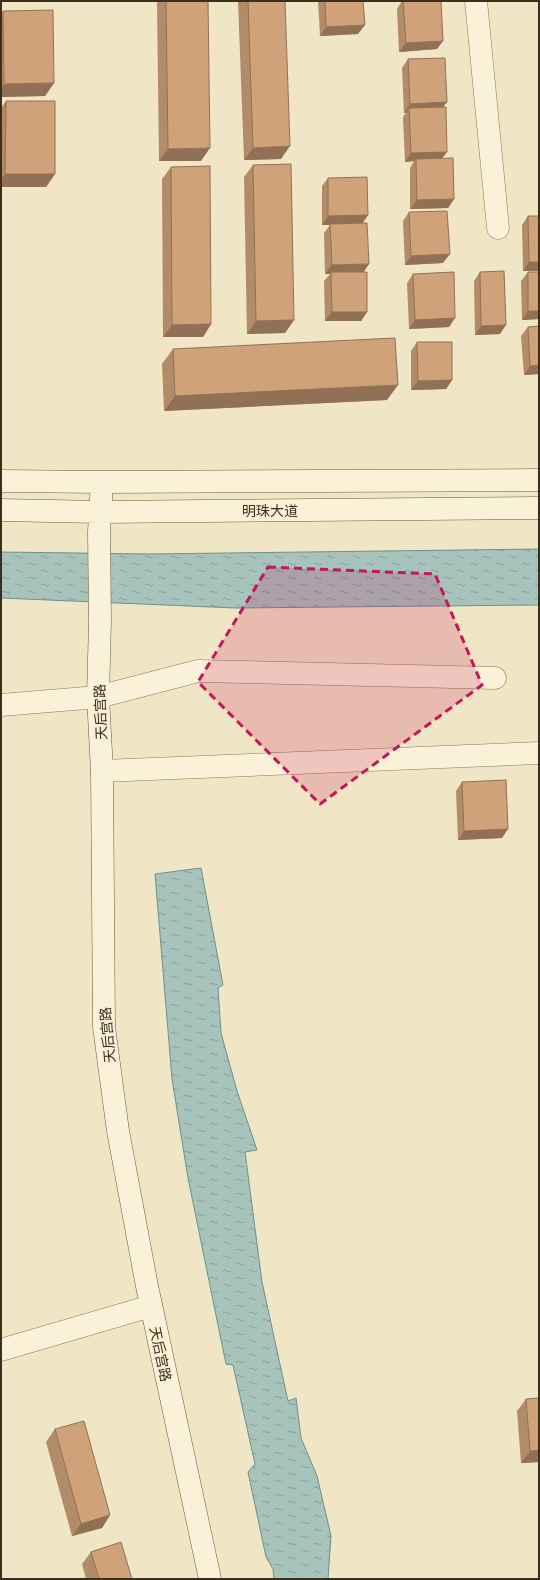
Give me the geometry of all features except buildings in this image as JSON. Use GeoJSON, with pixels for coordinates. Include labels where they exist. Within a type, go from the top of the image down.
{"type":"FeatureCollection","features":[{"type":"Feature","properties":{"kind":"street"},"geometry":{"type":"LineString","coordinates":[[476,1],[498,228]]}},
{"type":"Feature","properties":{"kind":"street","name":"明珠大道"},"geometry":{"type":"LineString","coordinates":[[1,481],[539,480]]}},
{"type":"Feature","properties":{"kind":"street","name":"天后宫路"},"geometry":{"type":"LineString","coordinates":[[102,482],[100,522],[98,697],[102,772],[104,1027],[118,1131],[151,1306],[210,1579]]}},
{"type":"Feature","properties":{"kind":"street","name":"明珠大道"},"geometry":{"type":"LineString","coordinates":[[1,510],[100,522],[539,508]]}},
{"type":"Feature","properties":{"kind":"street"},"geometry":{"type":"LineString","coordinates":[[1,704],[98,697],[198,671],[495,678]]}},
{"type":"Feature","properties":{"kind":"street"},"geometry":{"type":"LineString","coordinates":[[102,772],[539,753]]}},
{"type":"Feature","properties":{"kind":"street"},"geometry":{"type":"LineString","coordinates":[[1,1350],[151,1306]]}},
{"type":"Feature","properties":{"kind":"highlighted area"},"geometry":{"type":"Polygon","coordinates":[[[268,567],[435,574],[482,685],[320,804],[198,682],[268,567]]]}},
{"type":"Feature","properties":{"kind":"water"},"geometry":{"type":"Polygon","coordinates":[[[539,549],[539,605],[235,608],[1,598],[1,552],[150,554],[539,549]]]}},
{"type":"Feature","properties":{"kind":"water"},"geometry":{"type":"Polygon","coordinates":[[[201,868],[223,985],[218,988],[221,1033],[237,1091],[257,1150],[245,1152],[262,1282],[288,1401],[296,1398],[301,1438],[317,1476],[331,1536],[328,1579],[274,1579],[273,1569],[266,1557],[248,1472],[255,1464],[233,1365],[226,1364],[188,1178],[172,1079],[155,874],[201,868]]]}}]}
